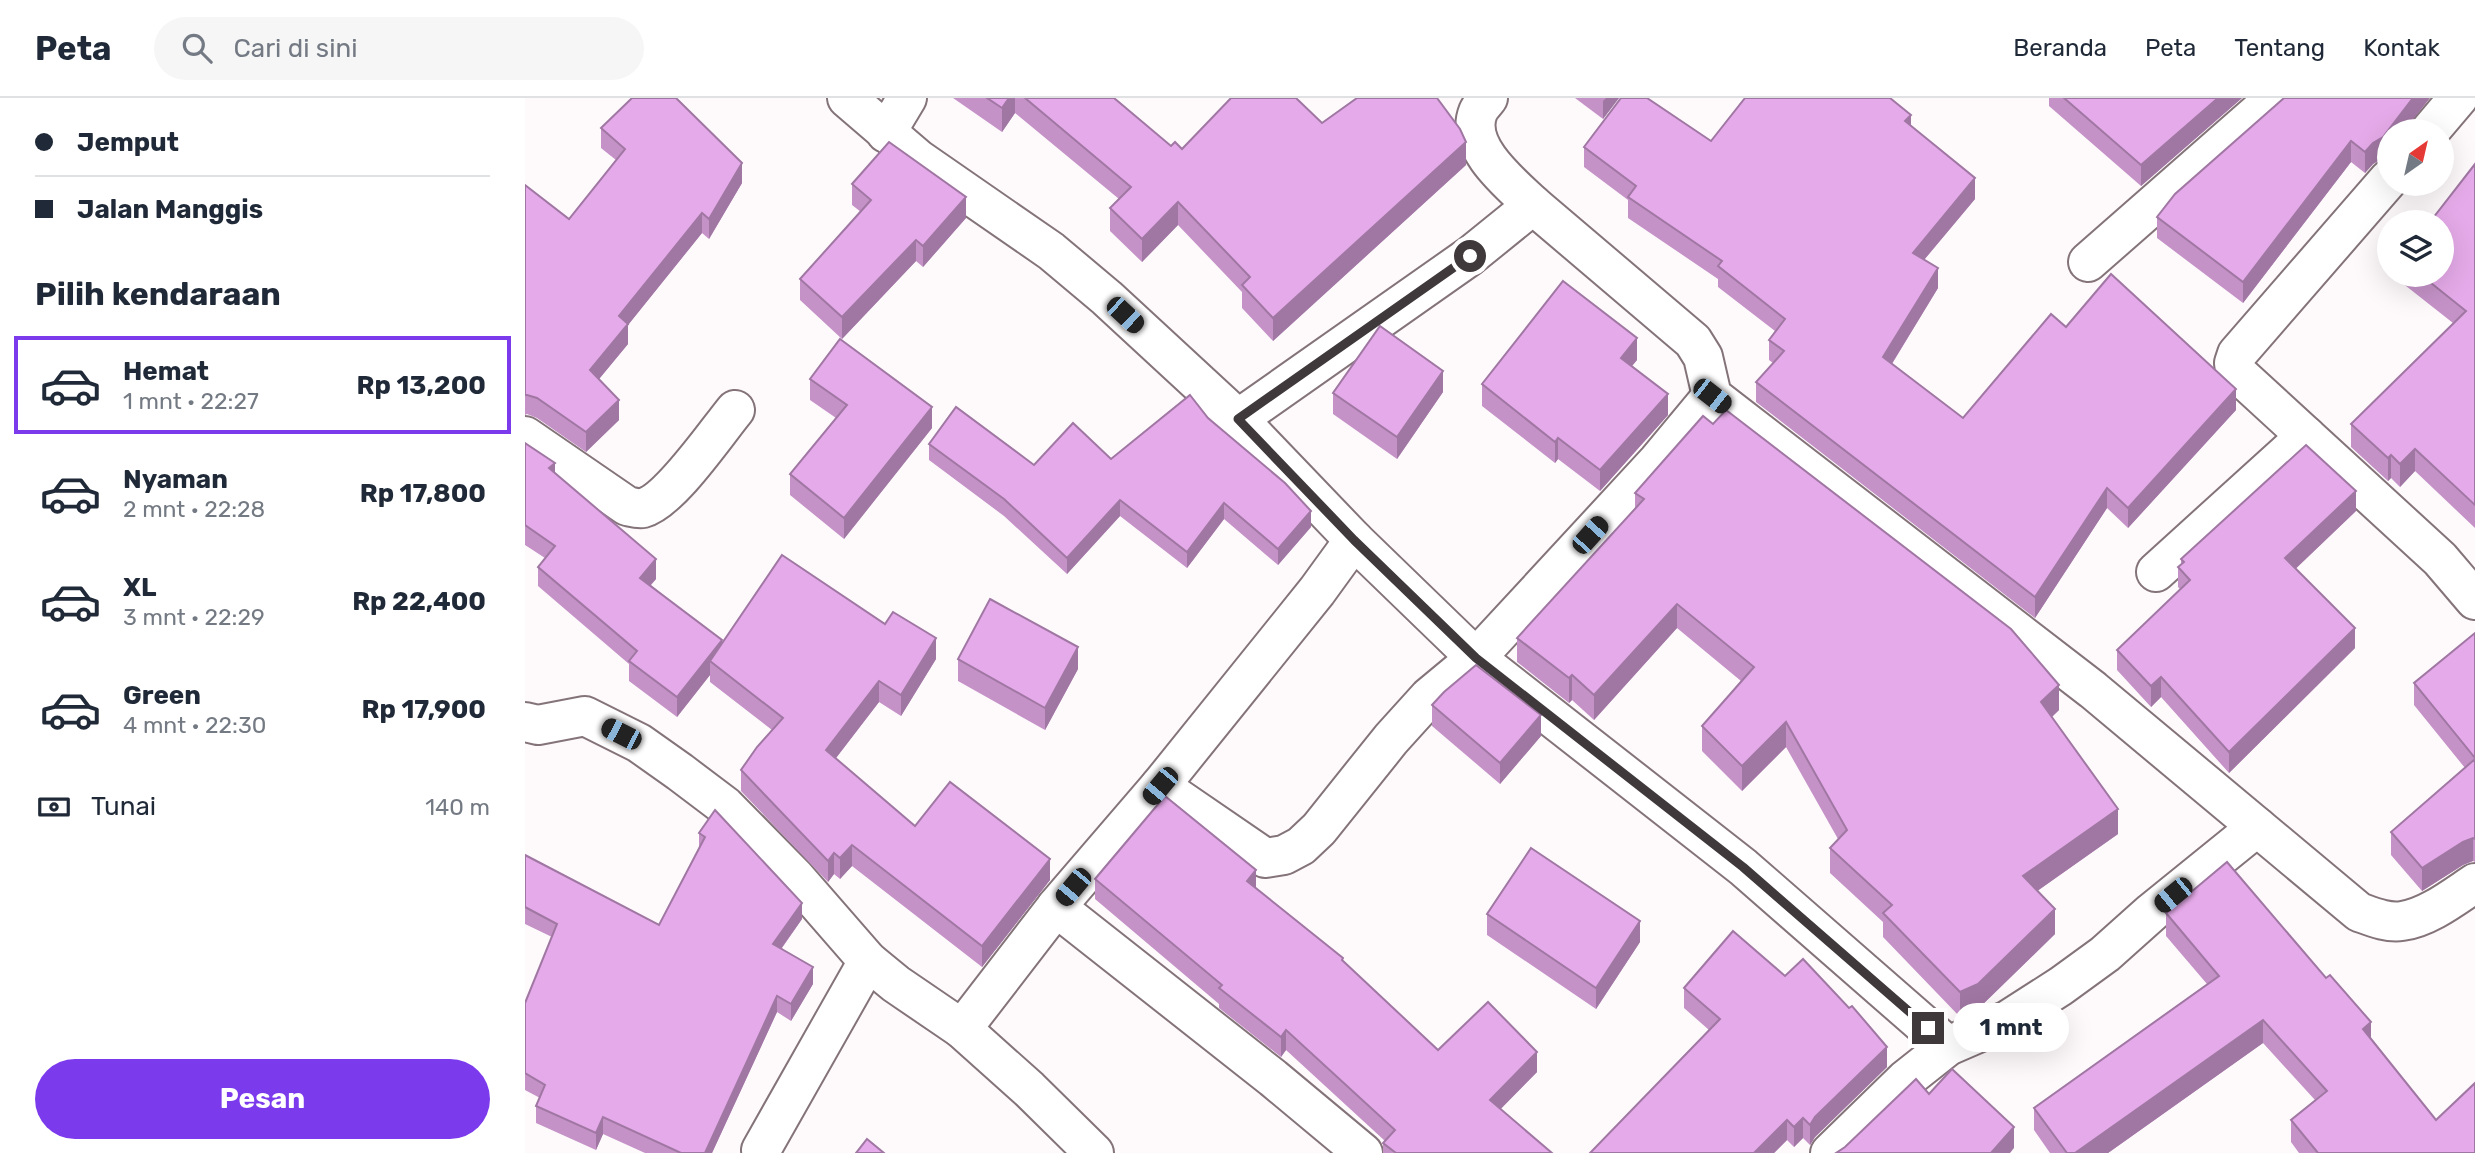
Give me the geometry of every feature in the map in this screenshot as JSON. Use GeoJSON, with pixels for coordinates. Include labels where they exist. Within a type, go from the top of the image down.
{"type":"FeatureCollection","features":[{"type":"Feature","properties":{"kind":"street"},"geometry":{"type":"LineString","coordinates":[[847,98],[918,159],[1051,251],[1107,298],[1238,419],[1354,540],[1476,658],[1743,867],[1948,1046]]}},
{"type":"Feature","properties":{"kind":"street"},"geometry":{"type":"LineString","coordinates":[[886,133],[907,98]]}},
{"type":"Feature","properties":{"kind":"street"},"geometry":{"type":"LineString","coordinates":[[1488,98],[1478,113],[1476,134],[1490,160],[1506,181],[1693,341],[1703,357],[1712,396],[2093,690],[2359,912],[2385,921],[2403,921],[2420,915],[2475,883]]}},
{"type":"Feature","properties":{"kind":"street"},"geometry":{"type":"LineString","coordinates":[[2088,262],[2275,98]]}},
{"type":"Feature","properties":{"kind":"street"},"geometry":{"type":"LineString","coordinates":[[2440,119],[2458,98]]}},
{"type":"Feature","properties":{"kind":"street"},"geometry":{"type":"LineString","coordinates":[[2377,193],[2237,354],[2235,371],[2440,559],[2475,600]]}},
{"type":"Feature","properties":{"kind":"street"},"geometry":{"type":"LineString","coordinates":[[1238,419],[1470,256],[1533,205]]}},
{"type":"Feature","properties":{"kind":"street"},"geometry":{"type":"LineString","coordinates":[[1160,786],[1265,858],[1284,855],[1301,846],[1319,829],[1429,697],[1476,658],[1658,461],[1712,396]]}},
{"type":"Feature","properties":{"kind":"street"},"geometry":{"type":"LineString","coordinates":[[525,436],[627,506],[641,509],[671,489],[735,410]]}},
{"type":"Feature","properties":{"kind":"street"},"geometry":{"type":"LineString","coordinates":[[2156,572],[2306,436]]}},
{"type":"Feature","properties":{"kind":"street"},"geometry":{"type":"LineString","coordinates":[[962,1029],[1056,907],[1160,786],[1317,592],[1354,540]]}},
{"type":"Feature","properties":{"kind":"street"},"geometry":{"type":"LineString","coordinates":[[525,722],[538,725],[585,716],[639,743],[726,806],[794,876],[868,961],[896,984],[962,1029],[1029,1089],[1094,1153]]}},
{"type":"Feature","properties":{"kind":"street"},"geometry":{"type":"LineString","coordinates":[[1830,1153],[1905,1080],[1948,1046],[2007,1020],[2061,986],[2105,954],[2257,827]]}},
{"type":"Feature","properties":{"kind":"street"},"geometry":{"type":"LineString","coordinates":[[1056,907],[1273,1078],[1363,1153]]}},
{"type":"Feature","properties":{"kind":"street"},"geometry":{"type":"LineString","coordinates":[[761,1150],[868,961]]}},
{"type":"Feature","properties":{"kind":"building"},"geometry":{"type":"Polygon","coordinates":[[[632,98],[676,98],[742,163],[709,219],[702,213],[619,316],[628,324],[590,370],[619,400],[586,432],[537,398],[525,395],[525,185],[569,219],[625,149],[601,128],[632,98]]]}},
{"type":"Feature","properties":{"kind":"building"},"geometry":{"type":"Polygon","coordinates":[[[987,98],[1009,98],[1002,108],[987,98]]]}},
{"type":"Feature","properties":{"kind":"building"},"geometry":{"type":"Polygon","coordinates":[[[1025,98],[1114,98],[1171,146],[1175,142],[1182,149],[1231,98],[1296,98],[1322,123],[1357,98],[1437,98],[1460,129],[1466,142],[1273,318],[1242,285],[1250,277],[1178,202],[1142,239],[1110,208],[1131,187],[1025,98]]]}},
{"type":"Feature","properties":{"kind":"building"},"geometry":{"type":"Polygon","coordinates":[[[1621,98],[1647,98],[1711,141],[1745,98],[1890,98],[1911,115],[1905,121],[1975,178],[1913,253],[1938,268],[1883,357],[1963,418],[2051,314],[2066,327],[2111,274],[2236,389],[2128,508],[2107,488],[2035,597],[1756,382],[1784,351],[1769,340],[1785,319],[1718,266],[1722,261],[1628,197],[1636,186],[1584,147],[1621,98]]]}},
{"type":"Feature","properties":{"kind":"building"},"geometry":{"type":"Polygon","coordinates":[[[2064,98],[2218,98],[2141,165],[2064,98]]]}},
{"type":"Feature","properties":{"kind":"building"},"geometry":{"type":"Polygon","coordinates":[[[2284,98],[2413,98],[2397,119],[2377,119],[2377,141],[2365,152],[2351,141],[2243,282],[2157,217],[2175,194],[2284,98]]]}},
{"type":"Feature","properties":{"kind":"building"},"geometry":{"type":"Polygon","coordinates":[[[889,142],[966,197],[923,246],[916,240],[842,317],[800,279],[871,200],[852,184],[889,142]]]}},
{"type":"Feature","properties":{"kind":"building"},"geometry":{"type":"Polygon","coordinates":[[[2475,164],[2475,505],[2415,449],[2400,464],[2391,455],[2388,458],[2351,424],[2466,311],[2436,287],[2454,287],[2454,210],[2439,210],[2450,196],[2454,196],[2454,191],[2475,164]]]}},
{"type":"Feature","properties":{"kind":"building"},"geometry":{"type":"Polygon","coordinates":[[[1563,281],[1637,338],[1621,358],[1668,394],[1600,470],[1558,438],[1555,442],[1482,384],[1563,281]]]}},
{"type":"Feature","properties":{"kind":"building"},"geometry":{"type":"Polygon","coordinates":[[[1380,326],[1443,371],[1397,437],[1333,393],[1380,326]]]}},
{"type":"Feature","properties":{"kind":"building"},"geometry":{"type":"Polygon","coordinates":[[[840,339],[932,407],[844,518],[790,474],[847,405],[810,379],[840,339]]]}},
{"type":"Feature","properties":{"kind":"building"},"geometry":{"type":"Polygon","coordinates":[[[1190,395],[1208,418],[1285,483],[1311,511],[1278,549],[1224,503],[1187,552],[1120,500],[1067,558],[1004,499],[929,444],[956,407],[1034,465],[1073,423],[1111,459],[1190,395]]]}},
{"type":"Feature","properties":{"kind":"building"},"geometry":{"type":"Polygon","coordinates":[[[1726,410],[2011,629],[2059,685],[2041,702],[2118,809],[2023,876],[2055,909],[1978,984],[1960,992],[1883,913],[1892,905],[1830,848],[1847,830],[1786,722],[1742,766],[1702,726],[1754,667],[1677,604],[1594,695],[1572,675],[1569,678],[1517,638],[1644,499],[1635,493],[1703,416],[1713,424],[1726,410]]]}},
{"type":"Feature","properties":{"kind":"building"},"geometry":{"type":"Polygon","coordinates":[[[525,443],[555,463],[549,468],[656,559],[640,578],[722,640],[677,697],[629,661],[637,651],[538,567],[555,546],[525,525],[525,443]]]}},
{"type":"Feature","properties":{"kind":"building"},"geometry":{"type":"Polygon","coordinates":[[[2306,445],[2356,491],[2285,558],[2355,628],[2229,752],[2161,677],[2151,686],[2117,650],[2190,580],[2178,567],[2184,562],[2181,559],[2306,445]]]}},
{"type":"Feature","properties":{"kind":"building"},"geometry":{"type":"Polygon","coordinates":[[[782,555],[885,624],[893,612],[936,638],[901,695],[879,681],[826,750],[915,826],[950,782],[1050,859],[982,946],[852,845],[840,858],[834,853],[828,861],[741,770],[783,718],[710,661],[782,555]]]}},
{"type":"Feature","properties":{"kind":"building"},"geometry":{"type":"Polygon","coordinates":[[[990,599],[1078,647],[1045,708],[958,659],[990,599]]]}},
{"type":"Feature","properties":{"kind":"building"},"geometry":{"type":"Polygon","coordinates":[[[2475,633],[2475,758],[2414,683],[2475,633]]]}},
{"type":"Feature","properties":{"kind":"building"},"geometry":{"type":"Polygon","coordinates":[[[1476,665],[1541,715],[1500,763],[1432,705],[1476,665]]]}},
{"type":"Feature","properties":{"kind":"building"},"geometry":{"type":"Polygon","coordinates":[[[2475,759],[2475,839],[2463,842],[2422,868],[2391,832],[2475,759]]]}},
{"type":"Feature","properties":{"kind":"building"},"geometry":{"type":"Polygon","coordinates":[[[1165,796],[1256,870],[1247,881],[1343,958],[1342,960],[1438,1050],[1488,1002],[1537,1052],[1490,1100],[1552,1153],[1396,1153],[1383,1143],[1395,1130],[1286,1030],[1281,1037],[1219,988],[1222,985],[1095,879],[1165,796]]]}},
{"type":"Feature","properties":{"kind":"building"},"geometry":{"type":"Polygon","coordinates":[[[715,810],[802,903],[773,944],[813,967],[791,1004],[777,996],[705,1153],[681,1153],[603,1117],[596,1133],[536,1106],[545,1085],[525,1073],[525,1003],[557,924],[525,907],[525,855],[659,925],[705,837],[699,833],[715,810]]]}},
{"type":"Feature","properties":{"kind":"building"},"geometry":{"type":"Polygon","coordinates":[[[1531,848],[1640,921],[1596,988],[1487,914],[1531,848]]]}},
{"type":"Feature","properties":{"kind":"building"},"geometry":{"type":"Polygon","coordinates":[[[2227,862],[2326,978],[2330,975],[2371,1022],[2363,1029],[2436,1120],[2475,1083],[2475,1153],[2318,1153],[2291,1120],[2327,1091],[2263,1020],[2075,1153],[2067,1153],[2034,1108],[2219,976],[2166,913],[2227,862]]]}},
{"type":"Feature","properties":{"kind":"building"},"geometry":{"type":"Polygon","coordinates":[[[1733,931],[1785,976],[1803,959],[1849,1008],[1852,1006],[1887,1047],[1810,1125],[1803,1118],[1794,1127],[1787,1120],[1754,1153],[1590,1153],[1720,1019],[1684,988],[1733,931]]]}},
{"type":"Feature","properties":{"kind":"building"},"geometry":{"type":"Polygon","coordinates":[[[1952,1069],[2014,1127],[1991,1153],[1836,1153],[1916,1079],[1929,1094],[1952,1069]]]}},
{"type":"Feature","properties":{"kind":"building"},"geometry":{"type":"Polygon","coordinates":[[[867,1139],[884,1153],[856,1153],[867,1139]]]}},
{"type":"Feature","properties":{"kind":"route"},"geometry":{"type":"LineString","coordinates":[[1470,256],[1238,419],[1354,540],[1476,658],[1743,867],[1928,1028]]}}]}
